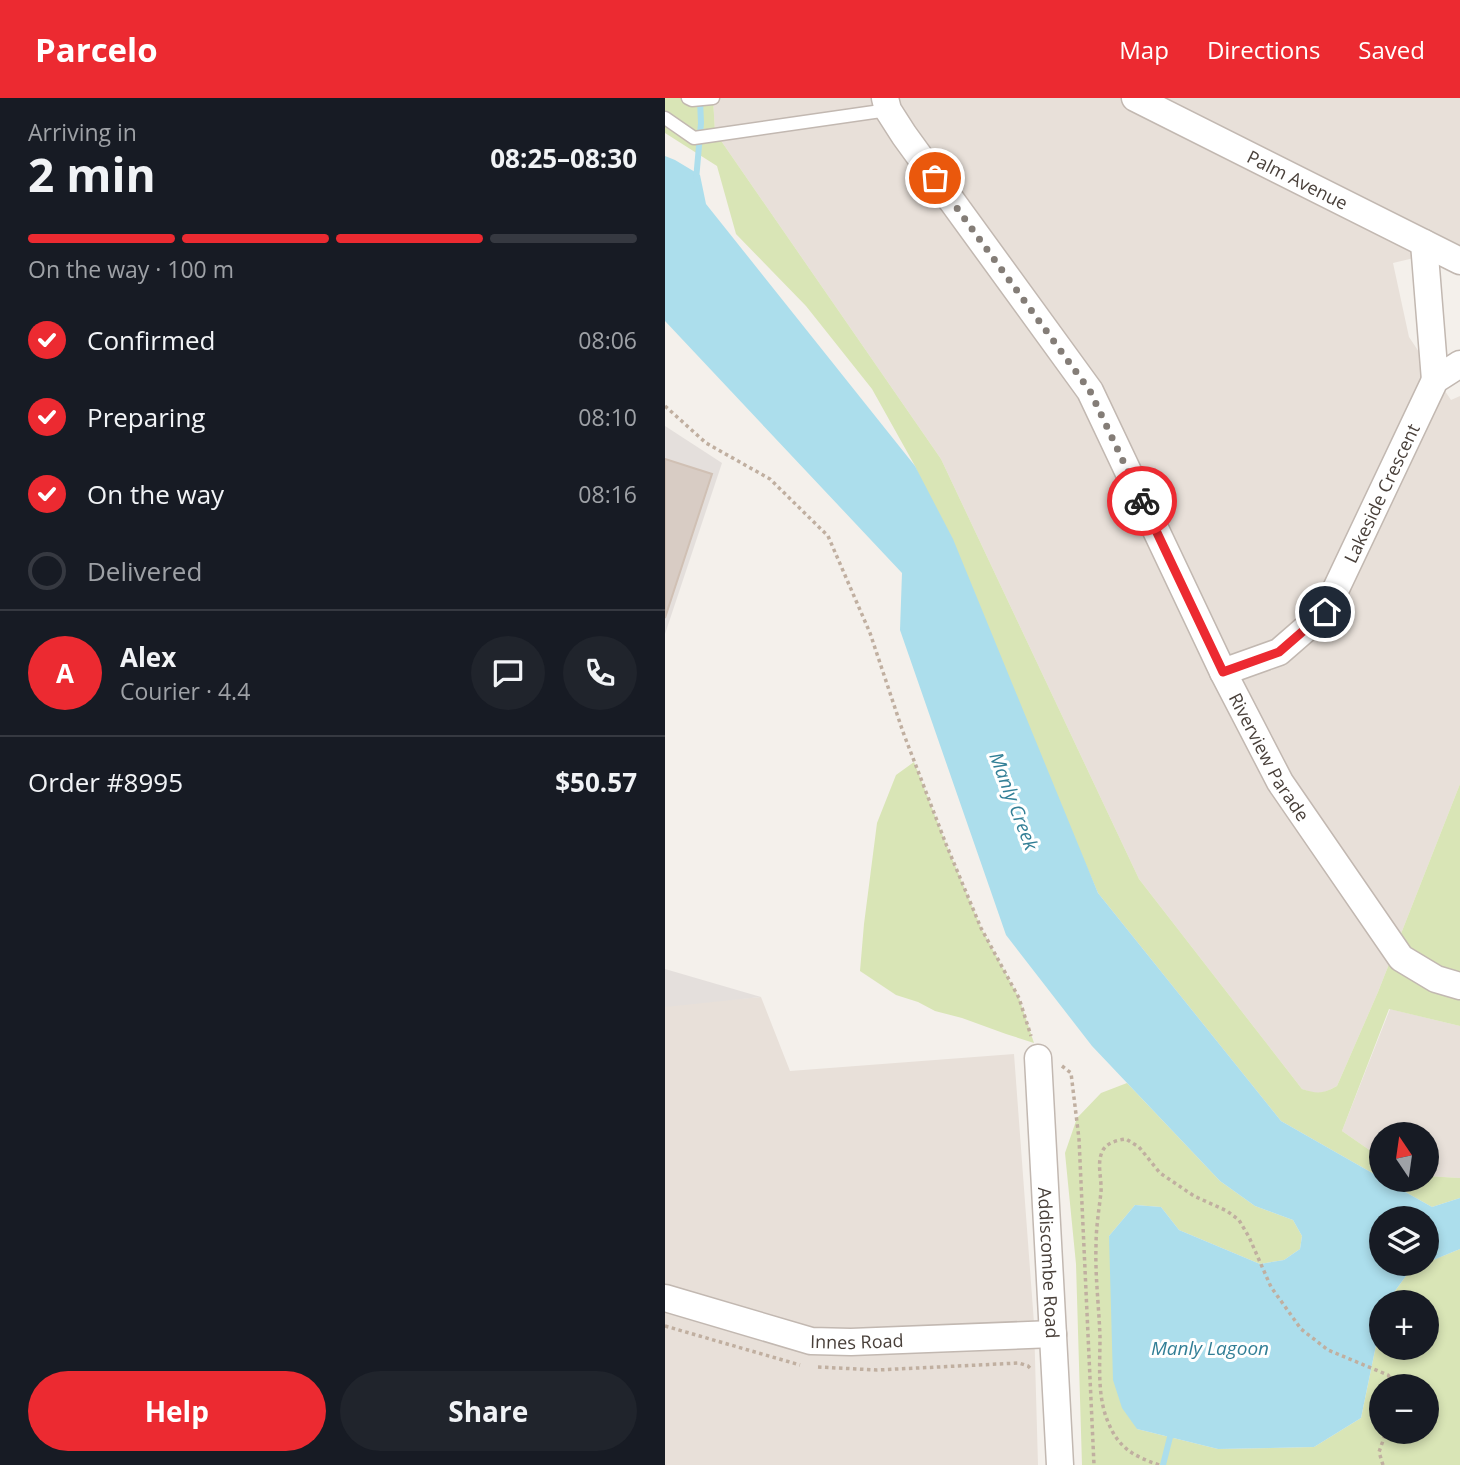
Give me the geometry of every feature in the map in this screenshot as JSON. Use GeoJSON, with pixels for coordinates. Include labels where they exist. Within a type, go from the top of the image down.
{"type":"FeatureCollection","features":[{"type":"Feature","properties":{"kind":"street","name":"Palm Avenue"},"geometry":{"type":"LineString","coordinates":[[1135,98],[1460,261]]}},
{"type":"Feature","properties":{"kind":"street","name":"Riverview Parade"},"geometry":{"type":"LineString","coordinates":[[886,104],[904,135],[1090,391],[1223,672],[1280,782],[1401,958],[1436,979],[1460,986]]}},
{"type":"Feature","properties":{"kind":"street","name":"Lakeside Crescent"},"geometry":{"type":"LineString","coordinates":[[1223,672],[1279,652],[1325,612],[1435,380],[1424,243]]}},
{"type":"Feature","properties":{"kind":"street"},"geometry":{"type":"LineString","coordinates":[[1435,380],[1460,364]]}},
{"type":"Feature","properties":{"kind":"street","name":"Addiscombe Road"},"geometry":{"type":"LineString","coordinates":[[1050,1062],[1053,1334],[1060,1465]]}},
{"type":"Feature","properties":{"kind":"street","name":"Innes Road"},"geometry":{"type":"LineString","coordinates":[[665,1298],[811,1341],[851,1342],[1053,1334]]}},
{"type":"Feature","properties":{"kind":"lane"},"geometry":{"type":"LineString","coordinates":[[690,99],[711,98]]}},
{"type":"Feature","properties":{"kind":"lane"},"geometry":{"type":"LineString","coordinates":[[665,118],[694,138],[886,104]]}},
{"type":"Feature","properties":{"kind":"path"},"geometry":{"type":"LineString","coordinates":[[665,406],[706,443],[770,479],[828,536],[870,633],[903,732],[981,928],[1050,1062],[1071,1073],[1079,1139],[1094,1465]]}},
{"type":"Feature","properties":{"kind":"path"},"geometry":{"type":"LineString","coordinates":[[1160,1465],[1133,1455],[1118,1441],[1108,1422],[1103,1404],[1095,1245],[1101,1188],[1100,1160],[1104,1148],[1114,1141],[1126,1139],[1139,1147],[1160,1173],[1194,1196],[1227,1211],[1239,1220],[1272,1287],[1301,1329],[1328,1350],[1386,1374]]}},
{"type":"Feature","properties":{"kind":"path"},"geometry":{"type":"LineString","coordinates":[[665,1326],[802,1365]]}},
{"type":"Feature","properties":{"kind":"path"},"geometry":{"type":"LineString","coordinates":[[813,1366],[877,1370],[1020,1363],[1033,1371]]}},
{"type":"Feature","properties":{"kind":"path"},"geometry":{"type":"LineString","coordinates":[[1382,1444],[1379,1452],[1383,1465]]}},
{"type":"Feature","properties":{"kind":"shaded area"},"geometry":{"type":"Polygon","coordinates":[[[713,98],[1460,98],[1460,247],[1393,263],[1409,337],[1451,400],[1460,396],[1460,784],[1378,992],[1337,1086],[1316,1094],[1302,1089],[1139,879],[941,459],[715,132],[713,98]]]}},
{"type":"Feature","properties":{"kind":"shaded area"},"geometry":{"type":"Polygon","coordinates":[[[665,426],[722,463],[665,634],[665,426]]]}},
{"type":"Feature","properties":{"kind":"shaded area"},"geometry":{"type":"Polygon","coordinates":[[[665,969],[761,997],[665,1007],[665,969]]]}},
{"type":"Feature","properties":{"kind":"shaded area"},"geometry":{"type":"Polygon","coordinates":[[[761,997],[790,1071],[1014,1054],[1034,1323],[1038,1465],[665,1465],[665,1005],[761,997]]]}},
{"type":"Feature","properties":{"kind":"shaded area"},"geometry":{"type":"Polygon","coordinates":[[[1390,1009],[1460,1026],[1460,1178],[1439,1177],[1439,1122],[1369,1122],[1369,1150],[1342,1131],[1390,1009]]]}},
{"type":"Feature","properties":{"kind":"green space"},"geometry":{"type":"Polygon","coordinates":[[[665,98],[713,98],[715,132],[941,459],[1139,879],[1302,1089],[1320,1092],[1337,1086],[1378,992],[1460,784],[1460,1026],[1389,1009],[1342,1131],[1369,1150],[1369,1171],[1281,1121],[1098,893],[915,466],[872,389],[806,306],[736,234],[717,166],[665,133],[665,98]]]}},
{"type":"Feature","properties":{"kind":"green space"},"geometry":{"type":"Polygon","coordinates":[[[914,762],[981,928],[1019,998],[1034,1043],[935,1011],[896,995],[860,971],[877,823],[896,775],[914,762]]]}},
{"type":"Feature","properties":{"kind":"green space"},"geometry":{"type":"Polygon","coordinates":[[[1127,1083],[1220,1181],[1255,1206],[1293,1220],[1302,1236],[1300,1249],[1284,1260],[1260,1264],[1179,1230],[1161,1207],[1135,1205],[1109,1236],[1137,1429],[1218,1449],[1314,1447],[1361,1418],[1369,1379],[1369,1444],[1439,1444],[1439,1374],[1370,1374],[1373,1360],[1439,1360],[1439,1290],[1396,1290],[1406,1276],[1439,1276],[1439,1258],[1460,1249],[1460,1465],[1082,1465],[1076,1264],[1065,1153],[1077,1118],[1101,1093],[1127,1083]]]}},
{"type":"Feature","properties":{"kind":"green space"},"geometry":{"type":"Polygon","coordinates":[[[1439,1177],[1460,1178],[1460,1198],[1430,1206],[1405,1192],[1439,1192],[1439,1177]]]}},
{"type":"Feature","properties":{"kind":"water","name":"Manly Lagoon"},"geometry":{"type":"Polygon","coordinates":[[[665,156],[700,175],[706,204],[915,466],[953,539],[1098,893],[1281,1121],[1369,1171],[1369,1192],[1405,1192],[1430,1206],[1369,1206],[1369,1276],[1406,1276],[1396,1290],[1369,1290],[1369,1360],[1373,1360],[1361,1418],[1314,1447],[1218,1449],[1137,1429],[1122,1408],[1113,1380],[1109,1236],[1135,1205],[1161,1207],[1179,1230],[1260,1264],[1284,1260],[1300,1249],[1302,1236],[1293,1220],[1255,1206],[1220,1181],[1092,1046],[1006,935],[900,630],[902,573],[665,321],[665,156]]]}},
{"type":"Feature","properties":{"kind":"water","name":"Manly Lagoon"},"geometry":{"type":"Polygon","coordinates":[[[1460,1198],[1460,1249],[1439,1258],[1439,1206],[1435,1206],[1460,1198]]]}},
{"type":"Feature","properties":{"kind":"building"},"geometry":{"type":"Polygon","coordinates":[[[665,459],[712,474],[665,618],[665,459]]]}},
{"type":"Feature","properties":{"kind":"waterway"},"geometry":{"type":"LineString","coordinates":[[696,180],[701,123],[700,100]]}},
{"type":"Feature","properties":{"kind":"waterway"},"geometry":{"type":"LineString","coordinates":[[1163,1465],[1170,1437],[1176,1432]]}},
{"type":"Feature","properties":{"kind":"way so far"},"geometry":{"type":"LineString","coordinates":[[935,178],[1090,391],[1142,501]]}},
{"type":"Feature","properties":{"kind":"route"},"geometry":{"type":"LineString","coordinates":[[1142,501],[1223,672],[1279,652],[1325,612]]}},
{"type":"Feature","properties":{"kind":"water label","name":"Manly Creek"},"geometry":{"type":"Point","coordinates":[1014,801]}}]}
